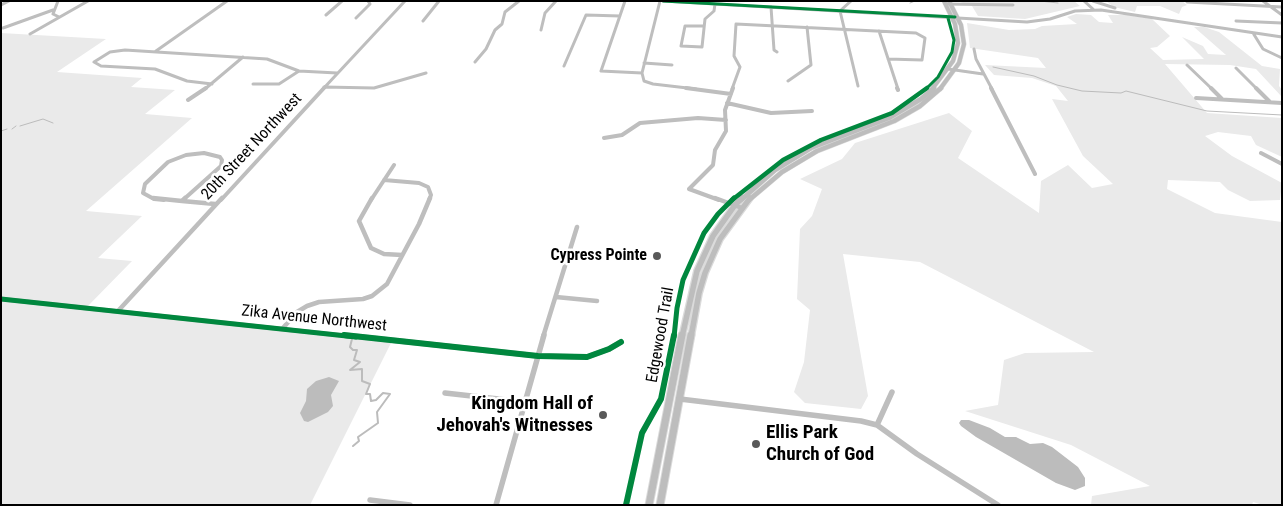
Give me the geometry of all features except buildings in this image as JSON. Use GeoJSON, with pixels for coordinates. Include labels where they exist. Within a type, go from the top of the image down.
{"type":"FeatureCollection","features":[{"type":"Feature","properties":{"kind":"main road"},"geometry":{"type":"LineString","coordinates":[[660,505],[699,293],[705,273],[720,238],[742,208],[767,183],[802,159],[837,142],[894,120],[920,106],[940,90],[962,54],[964,44],[964,34],[947,2]]}},
{"type":"Feature","properties":{"kind":"main road"},"geometry":{"type":"LineString","coordinates":[[649,505],[691,291],[709,244],[735,205],[760,181],[797,156],[831,140],[889,118],[914,104],[934,88],[951,70]]}},
{"type":"Feature","properties":{"kind":"street"},"geometry":{"type":"LineString","coordinates":[[1,5],[9,1]]}},
{"type":"Feature","properties":{"kind":"street"},"geometry":{"type":"LineString","coordinates":[[3,28],[52,10],[58,1]]}},
{"type":"Feature","properties":{"kind":"street"},"geometry":{"type":"LineString","coordinates":[[30,34],[88,1]]}},
{"type":"Feature","properties":{"kind":"street"},"geometry":{"type":"LineString","coordinates":[[156,52],[227,1]]}},
{"type":"Feature","properties":{"kind":"street"},"geometry":{"type":"LineString","coordinates":[[326,15],[342,1]]}},
{"type":"Feature","properties":{"kind":"street","name":"20th Street Northwest"},"geometry":{"type":"LineString","coordinates":[[118,311],[215,204],[405,1]]}},
{"type":"Feature","properties":{"kind":"street"},"geometry":{"type":"LineString","coordinates":[[423,20],[439,1]]}},
{"type":"Feature","properties":{"kind":"street"},"geometry":{"type":"LineString","coordinates":[[475,62],[484,53],[495,30],[502,24],[505,12],[519,1]]}},
{"type":"Feature","properties":{"kind":"street"},"geometry":{"type":"LineString","coordinates":[[541,30],[545,13],[556,1]]}},
{"type":"Feature","properties":{"kind":"street"},"geometry":{"type":"LineString","coordinates":[[625,1],[601,71],[642,74]]}},
{"type":"Feature","properties":{"kind":"street"},"geometry":{"type":"LineString","coordinates":[[730,94],[653,84],[644,81],[642,74],[644,63],[661,1],[1035,21],[1050,19],[1070,12],[1094,10],[1124,12],[1282,37]]}},
{"type":"Feature","properties":{"kind":"street"},"geometry":{"type":"LineString","coordinates":[[759,1],[759,6]]}},
{"type":"Feature","properties":{"kind":"street"},"geometry":{"type":"LineString","coordinates":[[799,1],[800,8]]}},
{"type":"Feature","properties":{"kind":"street"},"geometry":{"type":"LineString","coordinates":[[840,11],[851,1]]}},
{"type":"Feature","properties":{"kind":"street"},"geometry":{"type":"LineString","coordinates":[[1084,1],[1094,10]]}},
{"type":"Feature","properties":{"kind":"street"},"geometry":{"type":"LineString","coordinates":[[1093,1],[1115,8]]}},
{"type":"Feature","properties":{"kind":"street"},"geometry":{"type":"LineString","coordinates":[[1263,1],[1282,15]]}},
{"type":"Feature","properties":{"kind":"street"},"geometry":{"type":"LineString","coordinates":[[356,18],[369,2]]}},
{"type":"Feature","properties":{"kind":"street"},"geometry":{"type":"LineString","coordinates":[[947,2],[1013,5]]}},
{"type":"Feature","properties":{"kind":"street"},"geometry":{"type":"LineString","coordinates":[[1187,2],[1282,7]]}},
{"type":"Feature","properties":{"kind":"street"},"geometry":{"type":"LineString","coordinates":[[704,26],[684,26],[681,46],[702,47],[705,19],[714,11],[715,4]]}},
{"type":"Feature","properties":{"kind":"street"},"geometry":{"type":"LineString","coordinates":[[771,7],[774,50],[777,52]]}},
{"type":"Feature","properties":{"kind":"street"},"geometry":{"type":"LineString","coordinates":[[52,10],[53,14],[60,17]]}},
{"type":"Feature","properties":{"kind":"street"},"geometry":{"type":"LineString","coordinates":[[840,11],[858,86]]}},
{"type":"Feature","properties":{"kind":"street"},"geometry":{"type":"LineString","coordinates":[[564,66],[586,15],[620,16]]}},
{"type":"Feature","properties":{"kind":"street"},"geometry":{"type":"LineString","coordinates":[[1236,21],[1282,23]]}},
{"type":"Feature","properties":{"kind":"street"},"geometry":{"type":"LineString","coordinates":[[742,208],[689,189],[713,165],[715,150],[726,130],[725,112],[727,103],[740,67],[734,54],[736,24],[879,31],[919,34],[925,38],[922,60],[888,60]]}},
{"type":"Feature","properties":{"kind":"street"},"geometry":{"type":"LineString","coordinates":[[788,81],[812,66],[807,27]]}},
{"type":"Feature","properties":{"kind":"street"},"geometry":{"type":"LineString","coordinates":[[879,31],[898,90]]}},
{"type":"Feature","properties":{"kind":"street"},"geometry":{"type":"LineString","coordinates":[[1253,33],[1262,49],[1282,58]]}},
{"type":"Feature","properties":{"kind":"street"},"geometry":{"type":"LineString","coordinates":[[974,49],[975,58],[1035,174]]}},
{"type":"Feature","properties":{"kind":"street"},"geometry":{"type":"LineString","coordinates":[[212,84],[187,82],[155,69],[97,65],[94,62],[100,57],[120,50],[274,60],[299,71],[337,73]]}},
{"type":"Feature","properties":{"kind":"street"},"geometry":{"type":"LineString","coordinates":[[188,100],[212,84],[243,57]]}},
{"type":"Feature","properties":{"kind":"street"},"geometry":{"type":"LineString","coordinates":[[644,63],[672,65]]}},
{"type":"Feature","properties":{"kind":"street"},"geometry":{"type":"LineString","coordinates":[[1187,65],[1222,99]]}},
{"type":"Feature","properties":{"kind":"street"},"geometry":{"type":"LineString","coordinates":[[1236,68],[1270,102]]}},
{"type":"Feature","properties":{"kind":"street"},"geometry":{"type":"LineString","coordinates":[[951,70],[983,74]]}},
{"type":"Feature","properties":{"kind":"street"},"geometry":{"type":"LineString","coordinates":[[254,84],[279,84],[299,71]]}},
{"type":"Feature","properties":{"kind":"street"},"geometry":{"type":"LineString","coordinates":[[324,87],[374,88],[426,73]]}},
{"type":"Feature","properties":{"kind":"street"},"geometry":{"type":"LineString","coordinates":[[1196,98],[1282,103]]}},
{"type":"Feature","properties":{"kind":"street"},"geometry":{"type":"LineString","coordinates":[[727,103],[771,113],[812,111]]}},
{"type":"Feature","properties":{"kind":"street"},"geometry":{"type":"LineString","coordinates":[[604,138],[622,135],[640,123],[702,118],[726,120]]}},
{"type":"Feature","properties":{"kind":"street"},"geometry":{"type":"LineString","coordinates":[[182,201],[218,170],[222,163],[220,157],[204,153],[180,157],[165,165],[143,187],[143,193],[148,197],[182,201],[215,204]]}},
{"type":"Feature","properties":{"kind":"street"},"geometry":{"type":"LineString","coordinates":[[1261,153],[1282,164]]}},
{"type":"Feature","properties":{"kind":"street"},"geometry":{"type":"LineString","coordinates":[[394,165],[360,215],[360,224],[368,244],[376,252],[402,255]]}},
{"type":"Feature","properties":{"kind":"street"},"geometry":{"type":"LineString","coordinates":[[283,328],[297,312],[307,306],[318,302],[354,301],[372,296],[387,284],[420,224],[431,192],[426,185],[419,183],[384,180]]}},
{"type":"Feature","properties":{"kind":"street"},"geometry":{"type":"LineString","coordinates":[[496,505],[577,227]]}},
{"type":"Feature","properties":{"kind":"street"},"geometry":{"type":"LineString","coordinates":[[556,297],[597,301]]}},
{"type":"Feature","properties":{"kind":"street","name":"Zika Avenue Northwest"},"geometry":{"type":"LineString","coordinates":[[1,299],[538,356],[543,354],[587,357],[621,342]]}},
{"type":"Feature","properties":{"kind":"street"},"geometry":{"type":"LineString","coordinates":[[877,425],[892,392]]}},
{"type":"Feature","properties":{"kind":"street"},"geometry":{"type":"LineString","coordinates":[[445,393],[525,402]]}},
{"type":"Feature","properties":{"kind":"street"},"geometry":{"type":"LineString","coordinates":[[680,399],[852,420],[877,425],[917,454],[998,505]]}},
{"type":"Feature","properties":{"kind":"street"},"geometry":{"type":"LineString","coordinates":[[370,500],[410,505]]}},
{"type":"Feature","properties":{"kind":"shaded area"},"geometry":{"type":"Polygon","coordinates":[[[957,1],[1074,1],[1080,6],[1025,19],[978,16],[972,6],[957,1]]]}},
{"type":"Feature","properties":{"kind":"shaded area"},"geometry":{"type":"Polygon","coordinates":[[[1106,1],[1182,1],[1187,5],[1182,7],[1179,14],[1160,6],[1137,6],[1135,12],[1114,7],[1106,1]]]}},
{"type":"Feature","properties":{"kind":"shaded area"},"geometry":{"type":"Polygon","coordinates":[[[1076,14],[1091,15],[1099,22],[1113,23],[1108,15],[1127,15],[1152,19],[1170,36],[1157,47],[1150,48],[1163,60],[1204,59],[1182,37],[1203,46],[1208,54],[1226,55],[1194,27],[1204,27],[1219,32],[1262,66],[1280,69],[1279,86],[1282,90],[1282,97],[1256,69],[1230,65],[1165,64],[1207,113],[1282,118],[1282,157],[1256,145],[1251,136],[1218,132],[1205,136],[1232,156],[1282,183],[1280,200],[1250,201],[1228,190],[1220,182],[1168,180],[1167,189],[1215,213],[1282,222],[1282,505],[1263,505],[1253,502],[1252,505],[1091,505],[1092,496],[1150,486],[1071,445],[965,411],[998,405],[1004,360],[1025,353],[1094,352],[920,262],[843,254],[868,396],[861,409],[805,403],[794,392],[804,362],[810,310],[797,299],[800,229],[812,216],[822,189],[800,179],[842,159],[855,143],[949,113],[972,131],[958,158],[1039,213],[1041,181],[1068,165],[1092,188],[1113,184],[1083,156],[1052,99],[1068,101],[1056,86],[1032,78],[994,75],[985,65],[1046,68],[1038,58],[970,48],[967,23],[1009,30],[1035,29],[1042,26],[1077,24],[1067,17],[1076,14]]]}},
{"type":"Feature","properties":{"kind":"shaded area"},"geometry":{"type":"Polygon","coordinates":[[[1,33],[106,39],[57,72],[142,78],[131,87],[175,90],[145,114],[192,118],[86,211],[142,216],[98,258],[132,261],[87,307],[393,339],[310,505],[1,505],[1,33]]]}},
{"type":"Feature","properties":{"kind":"shaded area"},"geometry":{"type":"Polygon","coordinates":[[[329,377],[339,381],[331,395],[333,406],[328,412],[308,422],[304,421],[300,413],[306,401],[307,389],[316,381],[329,377]]]}},
{"type":"Feature","properties":{"kind":"shaded area"},"geometry":{"type":"Polygon","coordinates":[[[961,420],[969,420],[990,428],[1005,437],[1016,437],[1030,444],[1043,443],[1052,447],[1078,467],[1085,478],[1085,486],[1075,490],[1056,483],[976,437],[961,426],[959,423],[961,420]]]}},
{"type":"Feature","properties":{"kind":"waterway"},"geometry":{"type":"LineString","coordinates":[[910,3],[915,1]]}},
{"type":"Feature","properties":{"kind":"waterway"},"geometry":{"type":"LineString","coordinates":[[1040,1],[1058,3]]}},
{"type":"Feature","properties":{"kind":"waterway"},"geometry":{"type":"LineString","coordinates":[[993,67],[1034,76],[1057,85],[1082,91],[1121,93],[1126,91],[1207,111],[1282,115]]}},
{"type":"Feature","properties":{"kind":"waterway"},"geometry":{"type":"LineString","coordinates":[[20,126],[43,119],[53,123]]}},
{"type":"Feature","properties":{"kind":"waterway"},"geometry":{"type":"LineString","coordinates":[[12,129],[16,126]]}},
{"type":"Feature","properties":{"kind":"waterway"},"geometry":{"type":"LineString","coordinates":[[1,131],[7,129]]}},
{"type":"Feature","properties":{"kind":"waterway"},"geometry":{"type":"LineString","coordinates":[[352,339],[350,347],[353,350],[357,350],[354,360],[360,362],[350,370],[362,369],[362,381],[370,384],[366,394],[370,394],[371,401],[376,400],[383,393],[390,394],[377,412],[378,423],[358,437],[359,441],[353,446]]}},
{"type":"Feature","properties":{"kind":"cycle path"},"geometry":{"type":"LineString","coordinates":[[663,1],[955,17]]}},
{"type":"Feature","properties":{"kind":"cycle path","name":"Edgewood Trail"},"geometry":{"type":"LineString","coordinates":[[626,505],[642,433],[661,399],[674,340],[677,308],[683,280],[704,233],[718,214],[737,195],[783,160],[821,140],[892,113],[923,93],[938,77],[952,52],[954,40],[948,18]]}},
{"type":"Feature","properties":{"kind":"cycle path"},"geometry":{"type":"LineString","coordinates":[[1,299],[538,356],[587,357],[609,349],[621,342]]}},
{"type":"Feature","properties":{"kind":"place","name":"Cypress Pointe"},"geometry":{"type":"Point","coordinates":[657,256]}},
{"type":"Feature","properties":{"kind":"place","name":"Kingdom Hall of Jehovah's Witnesses"},"geometry":{"type":"Point","coordinates":[603,415]}},
{"type":"Feature","properties":{"kind":"place","name":"Ellis Park Church of God"},"geometry":{"type":"Point","coordinates":[756,444]}}]}
